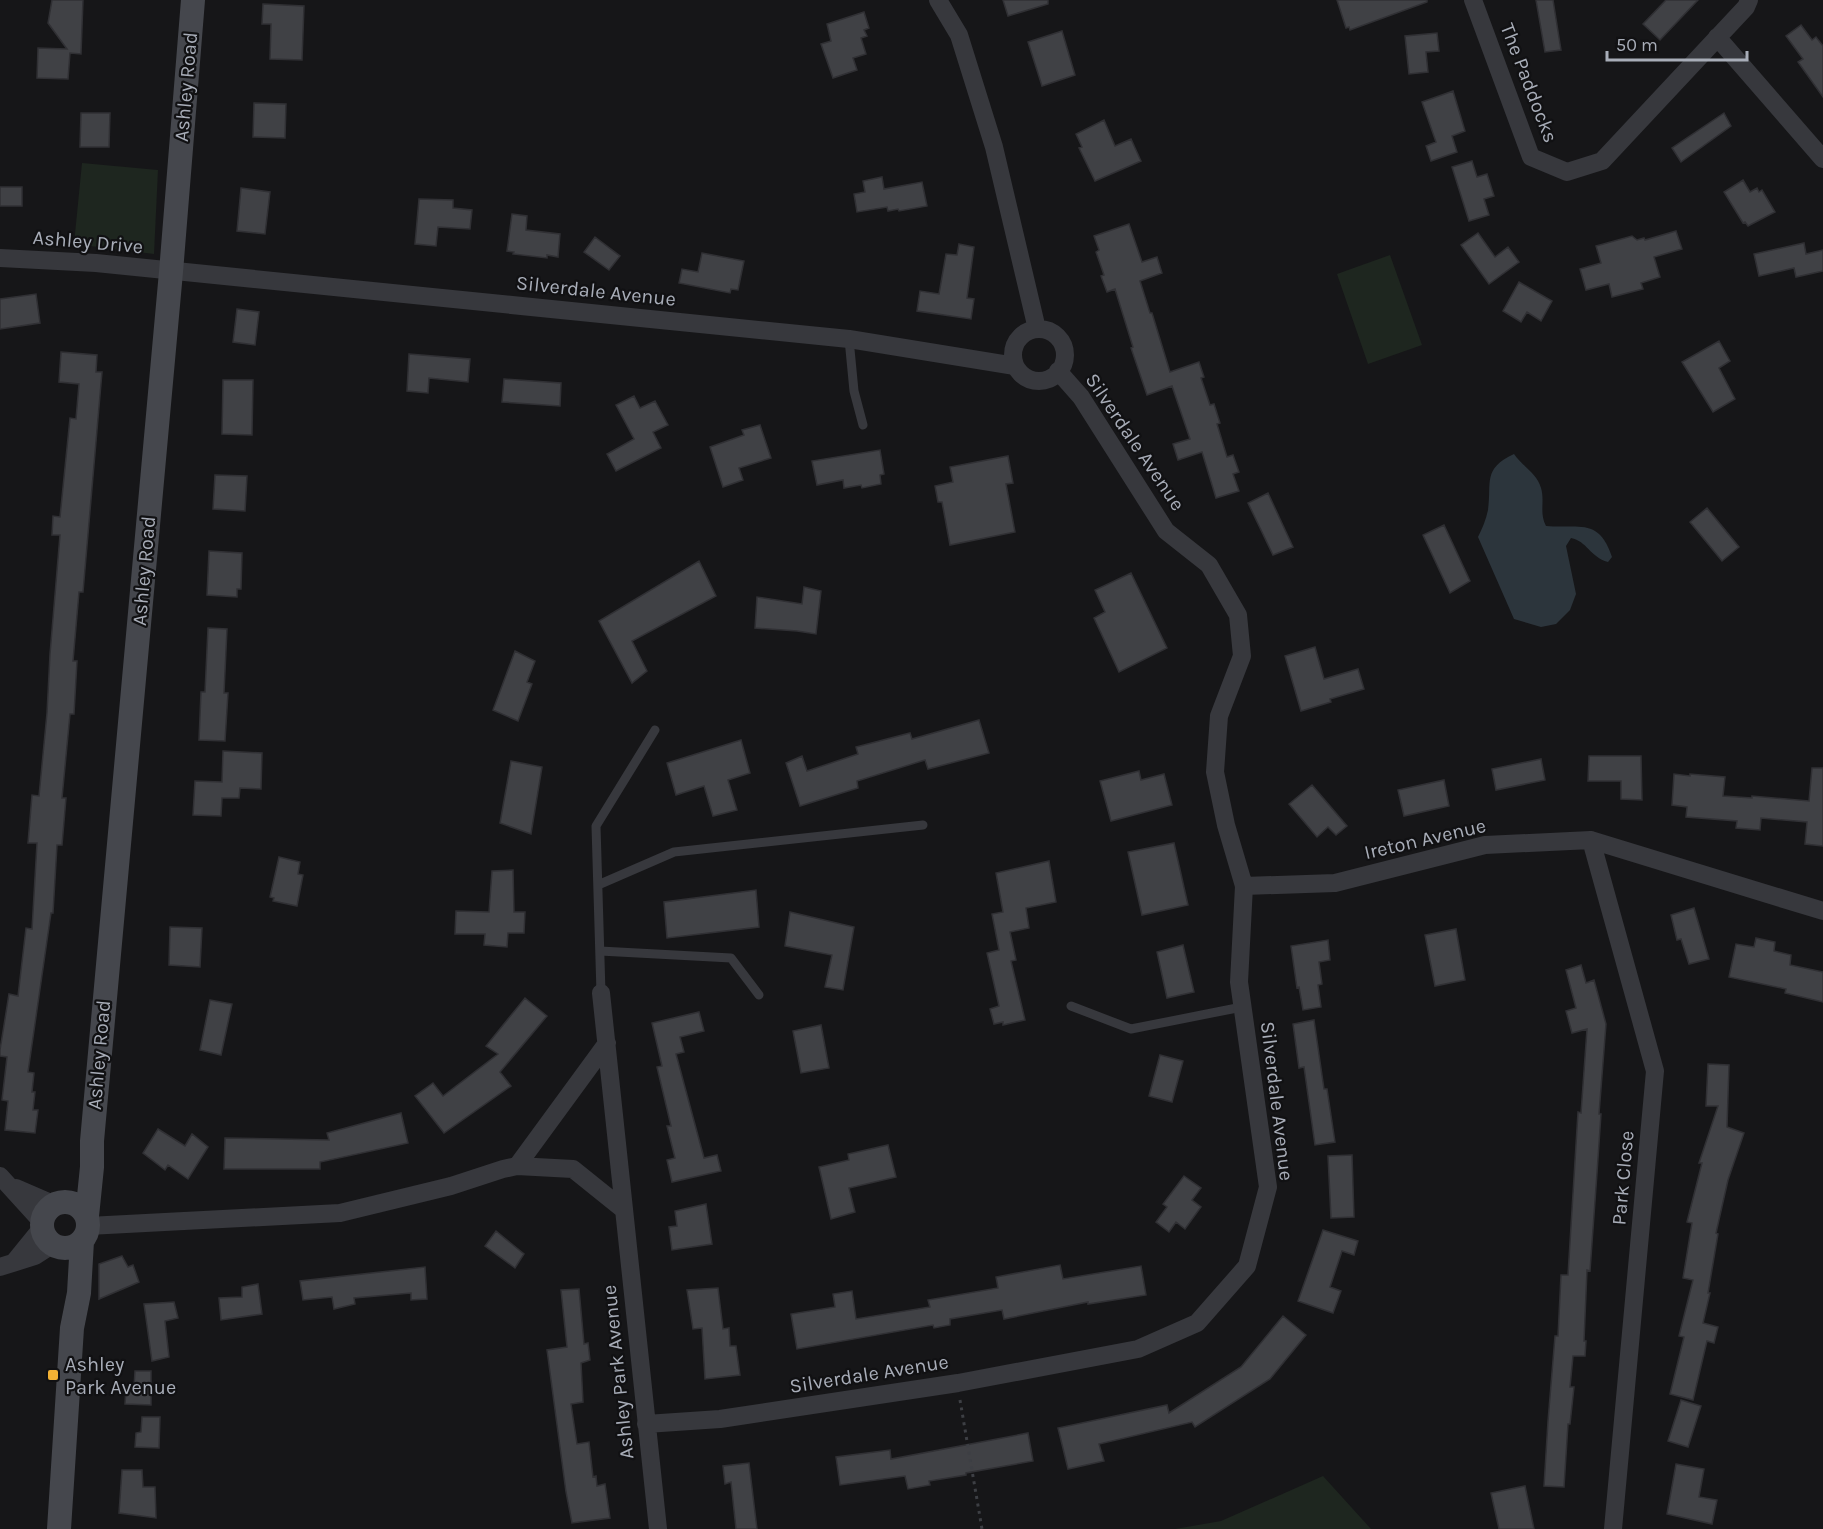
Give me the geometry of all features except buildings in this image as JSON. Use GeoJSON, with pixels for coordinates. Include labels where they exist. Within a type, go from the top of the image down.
{"type":"FeatureCollection","features":[{"type":"Feature","properties":{"kind":"main road","name":"Ashley Road"},"geometry":{"type":"LineString","coordinates":[[64,1226],[92,1141],[171,272],[193,0]]}},
{"type":"Feature","properties":{"kind":"main road"},"geometry":{"type":"LineString","coordinates":[[59,1529],[72,1328],[66,1281],[64,1226]]}},
{"type":"Feature","properties":{"kind":"street"},"geometry":{"type":"LineString","coordinates":[[938,0],[959,35],[994,147],[1037,329]]}},
{"type":"Feature","properties":{"kind":"street","name":"The Paddocks"},"geometry":{"type":"LineString","coordinates":[[1473,0],[1531,157],[1567,172],[1602,161],[1746,7],[1749,0]]}},
{"type":"Feature","properties":{"kind":"street"},"geometry":{"type":"LineString","coordinates":[[1717,37],[1823,159]]}},
{"type":"Feature","properties":{"kind":"street","name":"Ashley Drive"},"geometry":{"type":"LineString","coordinates":[[0,258],[96,263],[171,272]]}},
{"type":"Feature","properties":{"kind":"street","name":"Silverdale Avenue"},"geometry":{"type":"LineString","coordinates":[[171,272],[849,339],[1015,366]]}},
{"type":"Feature","properties":{"kind":"street"},"geometry":{"type":"LineString","coordinates":[[1037,329],[1054,334],[1060,339],[1064,356],[1058,371],[1052,377],[1035,380],[1027,378],[1015,366],[1013,350],[1016,342],[1029,331],[1037,329]]}},
{"type":"Feature","properties":{"kind":"street","name":"Silverdale Avenue"},"geometry":{"type":"LineString","coordinates":[[646,1424],[720,1419],[958,1383],[1138,1349],[1197,1323],[1247,1266],[1268,1187],[1239,982],[1244,886],[1226,825],[1215,772],[1219,716],[1242,656],[1238,615],[1209,565],[1166,531],[1081,397],[1058,371]]}},
{"type":"Feature","properties":{"kind":"street","name":"Ireton Avenue"},"geometry":{"type":"LineString","coordinates":[[1244,886],[1335,883],[1485,845],[1591,840],[1823,910]]}},
{"type":"Feature","properties":{"kind":"street","name":"Park Close"},"geometry":{"type":"LineString","coordinates":[[1591,840],[1655,1071],[1613,1529]]}},
{"type":"Feature","properties":{"kind":"street","name":"Ashley Park Avenue"},"geometry":{"type":"LineString","coordinates":[[601,993],[658,1529]]}},
{"type":"Feature","properties":{"kind":"street"},"geometry":{"type":"LineString","coordinates":[[517,1166],[607,1043]]}},
{"type":"Feature","properties":{"kind":"street"},"geometry":{"type":"LineString","coordinates":[[3,1180],[64,1226],[340,1213],[451,1186],[503,1168],[517,1166],[573,1169],[624,1210]]}},
{"type":"Feature","properties":{"kind":"street"},"geometry":{"type":"LineString","coordinates":[[8,1264],[35,1256],[64,1226]]}},
{"type":"Feature","properties":{"kind":"lane"},"geometry":{"type":"LineString","coordinates":[[849,339],[854,391],[863,425]]}},
{"type":"Feature","properties":{"kind":"lane"},"geometry":{"type":"LineString","coordinates":[[601,993],[596,826],[655,730]]}},
{"type":"Feature","properties":{"kind":"lane"},"geometry":{"type":"LineString","coordinates":[[598,885],[674,852],[923,825]]}},
{"type":"Feature","properties":{"kind":"lane"},"geometry":{"type":"LineString","coordinates":[[600,951],[731,958],[759,995]]}},
{"type":"Feature","properties":{"kind":"lane"},"geometry":{"type":"LineString","coordinates":[[1071,1006],[1131,1029],[1242,1007]]}},
{"type":"Feature","properties":{"kind":"path"},"geometry":{"type":"LineString","coordinates":[[958,1383],[982,1529]]}},
{"type":"Feature","properties":{"kind":"shaded area"},"geometry":{"type":"Polygon","coordinates":[[[82,163],[158,170],[154,254],[74,244],[82,163]]]}},
{"type":"Feature","properties":{"kind":"shaded area"},"geometry":{"type":"Polygon","coordinates":[[[1390,255],[1422,345],[1368,364],[1337,274],[1390,255]]]}},
{"type":"Feature","properties":{"kind":"shaded area"},"geometry":{"type":"Polygon","coordinates":[[[1514,454],[1539,483],[1546,526],[1594,530],[1607,544],[1612,557],[1608,562],[1602,560],[1581,542],[1571,538],[1566,546],[1576,594],[1570,610],[1556,624],[1541,627],[1514,619],[1478,537],[1488,510],[1490,477],[1497,465],[1514,454]]]}},
{"type":"Feature","properties":{"kind":"shaded area"},"geometry":{"type":"Polygon","coordinates":[[[1323,1476],[1371,1529],[1175,1529],[1221,1521],[1323,1476]]]}},
{"type":"Feature","properties":{"kind":"place","name":"Ashley Park Avenue"},"geometry":{"type":"Point","coordinates":[53,1375]}}]}
